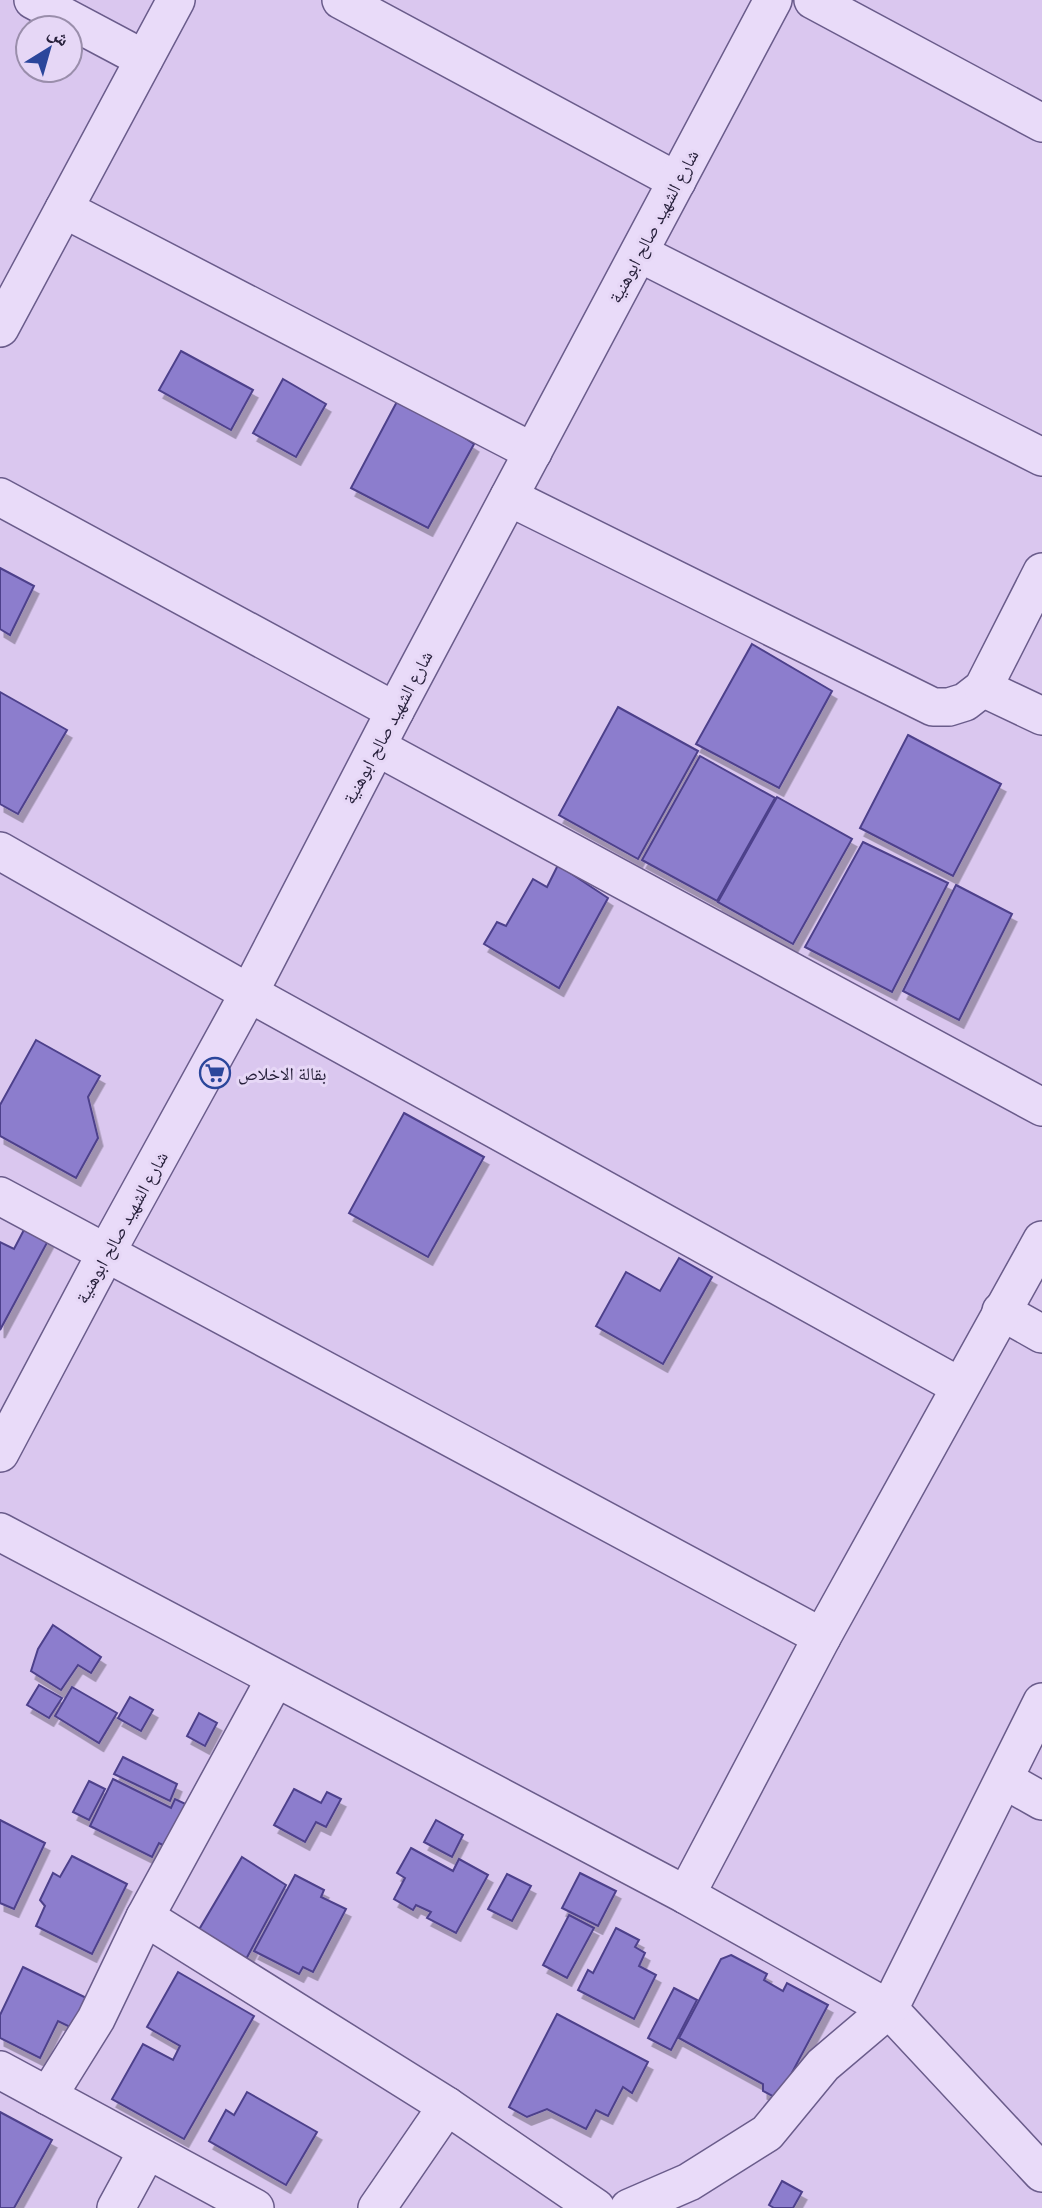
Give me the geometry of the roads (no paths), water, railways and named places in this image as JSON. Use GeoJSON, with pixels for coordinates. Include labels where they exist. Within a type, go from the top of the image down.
{"type":"FeatureCollection","features":[{"type":"Feature","properties":{"kind":"street"},"geometry":{"type":"LineString","coordinates":[[33,0],[144,59]]}},
{"type":"Feature","properties":{"kind":"street"},"geometry":{"type":"LineString","coordinates":[[1,326],[176,0]]}},
{"type":"Feature","properties":{"kind":"street"},"geometry":{"type":"LineString","coordinates":[[341,0],[677,181]]}},
{"type":"Feature","properties":{"kind":"street","name":"شارع الشهيد صالح ابوهنية"},"geometry":{"type":"LineString","coordinates":[[0,1453],[249,993],[395,711],[772,0]]}},
{"type":"Feature","properties":{"kind":"street"},"geometry":{"type":"LineString","coordinates":[[813,0],[1042,123]]}},
{"type":"Feature","properties":{"kind":"street"},"geometry":{"type":"LineString","coordinates":[[64,209],[533,452]]}},
{"type":"Feature","properties":{"kind":"street"},"geometry":{"type":"LineString","coordinates":[[639,253],[1042,457]]}},
{"type":"Feature","properties":{"kind":"street"},"geometry":{"type":"LineString","coordinates":[[0,497],[395,711]]}},
{"type":"Feature","properties":{"kind":"street"},"geometry":{"type":"LineString","coordinates":[[509,497],[933,707],[949,708],[965,702],[983,688],[1042,572]]}},
{"type":"Feature","properties":{"kind":"street"},"geometry":{"type":"LineString","coordinates":[[983,688],[1042,716]]}},
{"type":"Feature","properties":{"kind":"street"},"geometry":{"type":"LineString","coordinates":[[377,747],[1042,1107]]}},
{"type":"Feature","properties":{"kind":"street"},"geometry":{"type":"LineString","coordinates":[[0,851],[249,993],[960,1386]]}},
{"type":"Feature","properties":{"kind":"street"},"geometry":{"type":"LineString","coordinates":[[0,1196],[822,1637]]}},
{"type":"Feature","properties":{"kind":"street"},"geometry":{"type":"LineString","coordinates":[[686,1895],[822,1637],[1042,1240]]}},
{"type":"Feature","properties":{"kind":"street"},"geometry":{"type":"LineString","coordinates":[[1001,1311],[1042,1334]]}},
{"type":"Feature","properties":{"kind":"street"},"geometry":{"type":"LineString","coordinates":[[0,1532],[686,1895],[889,2009],[1042,2173]]}},
{"type":"Feature","properties":{"kind":"street"},"geometry":{"type":"LineString","coordinates":[[48,2096],[96,2019],[145,1917],[275,1679]]}},
{"type":"Feature","properties":{"kind":"street"},"geometry":{"type":"LineString","coordinates":[[629,2208],[689,2182],[767,2133],[823,2065],[889,2009],[1042,1702]]}},
{"type":"Feature","properties":{"kind":"street"},"geometry":{"type":"LineString","coordinates":[[1005,1780],[1042,1801]]}},
{"type":"Feature","properties":{"kind":"street"},"geometry":{"type":"LineString","coordinates":[[145,1917],[447,2106],[596,2208]]}},
{"type":"Feature","properties":{"kind":"street"},"geometry":{"type":"LineString","coordinates":[[0,2070],[255,2208]]}},
{"type":"Feature","properties":{"kind":"street"},"geometry":{"type":"LineString","coordinates":[[377,2208],[447,2106]]}},
{"type":"Feature","properties":{"kind":"street"},"geometry":{"type":"LineString","coordinates":[[116,2208],[147,2151]]}},
{"type":"Feature","properties":{"kind":"place","name":"بقالة الاخلاص"},"geometry":{"type":"Point","coordinates":[215,1073]}}]}
